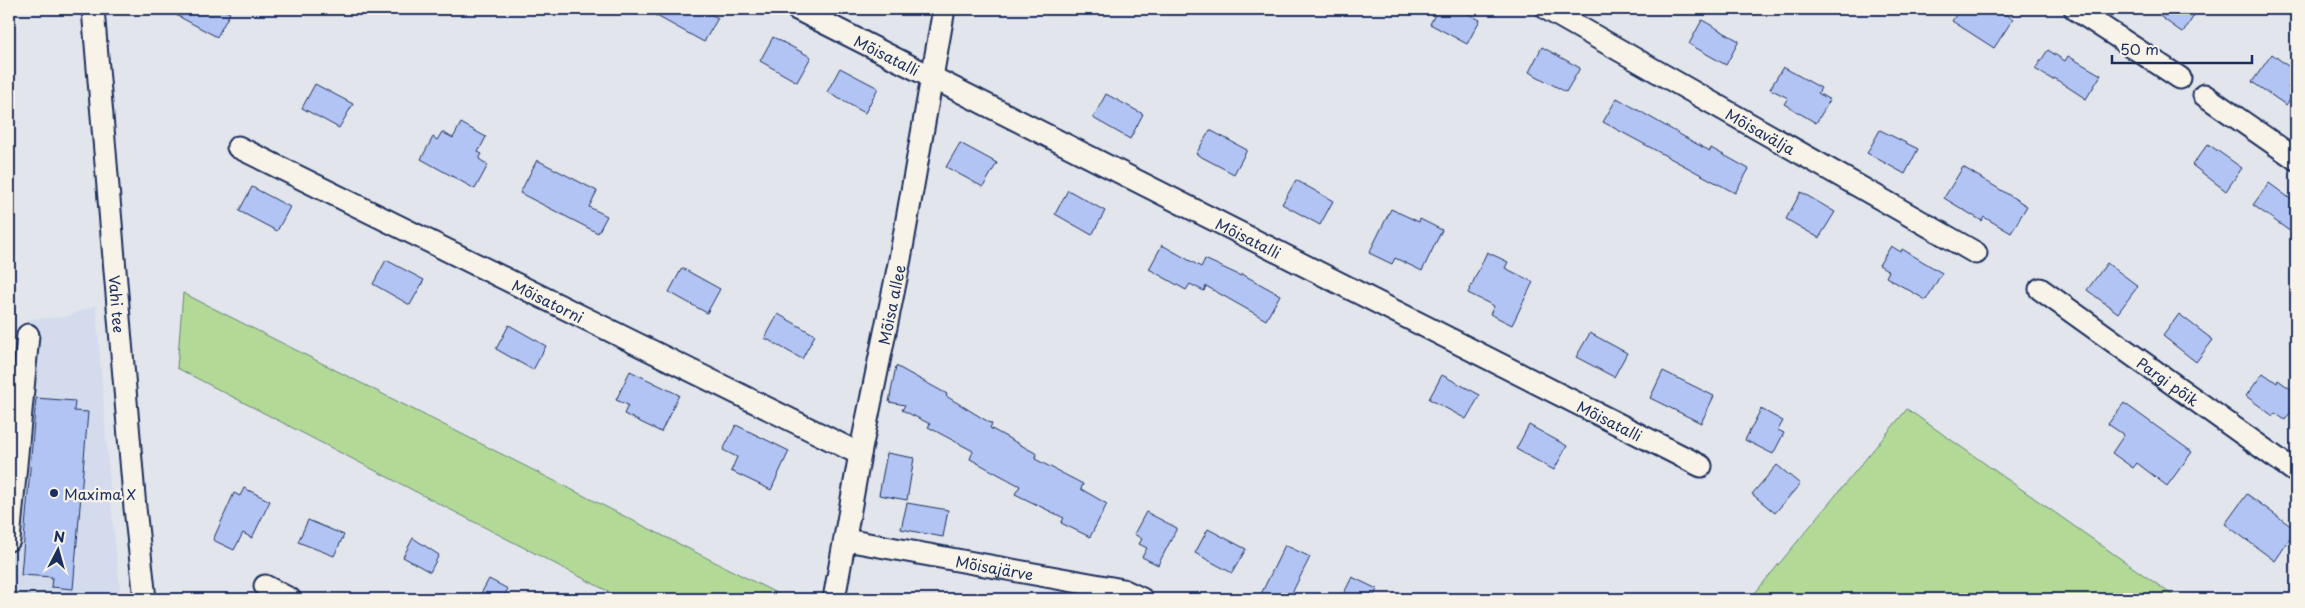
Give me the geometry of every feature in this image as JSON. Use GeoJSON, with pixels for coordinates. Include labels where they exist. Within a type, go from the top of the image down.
{"type":"FeatureCollection","features":[{"type":"Feature","properties":{"kind":"street","name":"Vahi tee"},"geometry":{"type":"LineString","coordinates":[[93,9],[134,508],[145,599]]}},
{"type":"Feature","properties":{"kind":"street","name":"Mõisatalli"},"geometry":{"type":"LineString","coordinates":[[797,9],[1701,466]]}},
{"type":"Feature","properties":{"kind":"street","name":"Mõisa allee"},"geometry":{"type":"LineString","coordinates":[[834,599],[860,454],[900,259],[944,9]]}},
{"type":"Feature","properties":{"kind":"street","name":"Mõisavälja"},"geometry":{"type":"LineString","coordinates":[[1547,9],[1976,253]]}},
{"type":"Feature","properties":{"kind":"street"},"geometry":{"type":"LineString","coordinates":[[2076,9],[2180,78]]}},
{"type":"Feature","properties":{"kind":"street"},"geometry":{"type":"LineString","coordinates":[[2204,95],[2296,159]]}},
{"type":"Feature","properties":{"kind":"street","name":"Mõisatorni"},"geometry":{"type":"LineString","coordinates":[[238,147],[860,454]]}},
{"type":"Feature","properties":{"kind":"street","name":"Pargi põik"},"geometry":{"type":"LineString","coordinates":[[2040,289],[2296,472]]}},
{"type":"Feature","properties":{"kind":"street"},"geometry":{"type":"LineString","coordinates":[[9,540],[28,335]]}},
{"type":"Feature","properties":{"kind":"street","name":"Mõisajärve"},"geometry":{"type":"LineString","coordinates":[[846,540],[1123,590],[1142,599]]}},
{"type":"Feature","properties":{"kind":"street"},"geometry":{"type":"LineString","coordinates":[[265,586],[290,599]]}},
{"type":"Feature","properties":{"kind":"shaded area"},"geometry":{"type":"Polygon","coordinates":[[[96,305],[112,515],[121,599],[9,599],[9,511],[29,319],[65,317],[96,305]]]}},
{"type":"Feature","properties":{"kind":"green space"},"geometry":{"type":"Polygon","coordinates":[[[183,293],[788,599],[623,599],[177,368],[183,293]]]}},
{"type":"Feature","properties":{"kind":"green space"},"geometry":{"type":"Polygon","coordinates":[[[1907,409],[2178,599],[1750,599],[1907,409]]]}},
{"type":"Feature","properties":{"kind":"building"},"geometry":{"type":"Polygon","coordinates":[[[165,9],[222,9],[230,13],[217,37],[165,9]]]}},
{"type":"Feature","properties":{"kind":"building"},"geometry":{"type":"Polygon","coordinates":[[[644,9],[701,9],[718,18],[704,42],[644,9]]]}},
{"type":"Feature","properties":{"kind":"building"},"geometry":{"type":"Polygon","coordinates":[[[1438,9],[1459,9],[1480,20],[1467,44],[1430,24],[1438,9]]]}},
{"type":"Feature","properties":{"kind":"building"},"geometry":{"type":"Polygon","coordinates":[[[1960,9],[1997,9],[2013,19],[1994,48],[1952,21],[1960,9]]]}},
{"type":"Feature","properties":{"kind":"building"},"geometry":{"type":"Polygon","coordinates":[[[2150,9],[2198,9],[2183,33],[2150,9]]]}},
{"type":"Feature","properties":{"kind":"building"},"geometry":{"type":"Polygon","coordinates":[[[1702,20],[1739,41],[1726,65],[1689,44],[1702,20]]]}},
{"type":"Feature","properties":{"kind":"building"},"geometry":{"type":"Polygon","coordinates":[[[773,37],[811,57],[797,82],[760,61],[773,37]]]}},
{"type":"Feature","properties":{"kind":"building"},"geometry":{"type":"Polygon","coordinates":[[[1542,47],[1580,68],[1566,92],[1529,72],[1542,47]]]}},
{"type":"Feature","properties":{"kind":"building"},"geometry":{"type":"Polygon","coordinates":[[[2048,50],[2065,61],[2068,56],[2101,75],[2086,99],[2054,78],[2053,80],[2035,69],[2048,50]]]}},
{"type":"Feature","properties":{"kind":"building"},"geometry":{"type":"Polygon","coordinates":[[[2272,54],[2296,72],[2296,77],[2288,88],[2295,92],[2286,105],[2252,82],[2272,54]]]}},
{"type":"Feature","properties":{"kind":"building"},"geometry":{"type":"Polygon","coordinates":[[[1783,67],[1821,88],[1818,93],[1830,100],[1816,123],[1784,104],[1788,98],[1770,89],[1783,67]]]}},
{"type":"Feature","properties":{"kind":"building"},"geometry":{"type":"Polygon","coordinates":[[[840,68],[878,88],[865,113],[827,92],[840,68]]]}},
{"type":"Feature","properties":{"kind":"building"},"geometry":{"type":"Polygon","coordinates":[[[315,84],[353,104],[339,128],[302,108],[315,84]]]}},
{"type":"Feature","properties":{"kind":"building"},"geometry":{"type":"Polygon","coordinates":[[[1106,94],[1143,114],[1130,139],[1093,118],[1106,94]]]}},
{"type":"Feature","properties":{"kind":"building"},"geometry":{"type":"Polygon","coordinates":[[[1617,98],[1695,143],[1710,151],[1711,148],[1749,169],[1735,193],[1603,122],[1617,98]]]}},
{"type":"Feature","properties":{"kind":"building"},"geometry":{"type":"Polygon","coordinates":[[[461,123],[486,137],[478,152],[482,154],[479,159],[488,165],[475,189],[421,159],[433,137],[437,140],[442,132],[453,138],[461,123]]]}},
{"type":"Feature","properties":{"kind":"building"},"geometry":{"type":"Polygon","coordinates":[[[1210,130],[1247,150],[1234,174],[1196,154],[1210,130]]]}},
{"type":"Feature","properties":{"kind":"building"},"geometry":{"type":"Polygon","coordinates":[[[1880,130],[1918,149],[1905,174],[1867,153],[1880,130]]]}},
{"type":"Feature","properties":{"kind":"building"},"geometry":{"type":"Polygon","coordinates":[[[960,143],[997,163],[983,187],[946,167],[960,143]]]}},
{"type":"Feature","properties":{"kind":"building"},"geometry":{"type":"Polygon","coordinates":[[[2208,144],[2242,168],[2226,191],[2192,165],[2208,144]]]}},
{"type":"Feature","properties":{"kind":"building"},"geometry":{"type":"Polygon","coordinates":[[[537,160],[597,191],[589,207],[607,216],[598,233],[520,193],[537,160]]]}},
{"type":"Feature","properties":{"kind":"building"},"geometry":{"type":"Polygon","coordinates":[[[1963,167],[2027,206],[2011,233],[1984,217],[1982,221],[1944,198],[1963,167]]]}},
{"type":"Feature","properties":{"kind":"building"},"geometry":{"type":"Polygon","coordinates":[[[1296,180],[1333,201],[1320,225],[1282,204],[1296,180]]]}},
{"type":"Feature","properties":{"kind":"building"},"geometry":{"type":"Polygon","coordinates":[[[2269,183],[2296,203],[2296,224],[2291,232],[2253,205],[2269,183]]]}},
{"type":"Feature","properties":{"kind":"building"},"geometry":{"type":"Polygon","coordinates":[[[252,187],[290,207],[277,231],[239,211],[252,187]]]}},
{"type":"Feature","properties":{"kind":"building"},"geometry":{"type":"Polygon","coordinates":[[[1068,190],[1105,211],[1092,235],[1055,214],[1068,190]]]}},
{"type":"Feature","properties":{"kind":"building"},"geometry":{"type":"Polygon","coordinates":[[[1801,192],[1835,212],[1819,238],[1786,219],[1801,192]]]}},
{"type":"Feature","properties":{"kind":"building"},"geometry":{"type":"Polygon","coordinates":[[[1391,209],[1419,222],[1420,219],[1442,230],[1422,271],[1395,258],[1392,264],[1369,253],[1391,209]]]}},
{"type":"Feature","properties":{"kind":"building"},"geometry":{"type":"Polygon","coordinates":[[[1162,245],[1201,267],[1205,259],[1241,276],[1242,274],[1280,295],[1266,320],[1206,286],[1204,291],[1190,284],[1186,290],[1149,269],[1162,245]]]}},
{"type":"Feature","properties":{"kind":"building"},"geometry":{"type":"Polygon","coordinates":[[[1891,246],[1901,252],[1902,249],[1942,273],[1926,300],[1886,277],[1889,271],[1879,265],[1891,246]]]}},
{"type":"Feature","properties":{"kind":"building"},"geometry":{"type":"Polygon","coordinates":[[[1487,252],[1508,262],[1505,268],[1533,282],[1512,325],[1490,314],[1494,306],[1468,293],[1487,252]]]}},
{"type":"Feature","properties":{"kind":"building"},"geometry":{"type":"Polygon","coordinates":[[[386,260],[424,280],[410,305],[373,284],[386,260]]]}},
{"type":"Feature","properties":{"kind":"building"},"geometry":{"type":"Polygon","coordinates":[[[2107,263],[2138,286],[2118,313],[2087,290],[2107,263]]]}},
{"type":"Feature","properties":{"kind":"building"},"geometry":{"type":"Polygon","coordinates":[[[682,268],[720,289],[707,313],[669,292],[682,268]]]}},
{"type":"Feature","properties":{"kind":"building"},"geometry":{"type":"Polygon","coordinates":[[[778,314],[815,335],[802,359],[765,338],[778,314]]]}},
{"type":"Feature","properties":{"kind":"building"},"geometry":{"type":"Polygon","coordinates":[[[2179,314],[2213,340],[2196,362],[2163,336],[2179,314]]]}},
{"type":"Feature","properties":{"kind":"building"},"geometry":{"type":"Polygon","coordinates":[[[509,325],[546,346],[533,370],[496,349],[509,325]]]}},
{"type":"Feature","properties":{"kind":"building"},"geometry":{"type":"Polygon","coordinates":[[[1590,333],[1627,353],[1614,377],[1576,357],[1590,333]]]}},
{"type":"Feature","properties":{"kind":"building"},"geometry":{"type":"Polygon","coordinates":[[[896,366],[947,394],[946,396],[992,424],[990,428],[1037,454],[1035,459],[1083,484],[1081,489],[1107,504],[1090,537],[1061,523],[1064,518],[1015,494],[1020,486],[970,459],[973,451],[928,427],[930,424],[902,410],[905,405],[889,402],[896,366]]]}},
{"type":"Feature","properties":{"kind":"building"},"geometry":{"type":"Polygon","coordinates":[[[630,371],[679,395],[661,432],[624,414],[628,405],[616,400],[630,371]]]}},
{"type":"Feature","properties":{"kind":"building"},"geometry":{"type":"Polygon","coordinates":[[[1663,371],[1714,396],[1701,423],[1650,398],[1663,371]]]}},
{"type":"Feature","properties":{"kind":"building"},"geometry":{"type":"Polygon","coordinates":[[[2263,373],[2277,383],[2278,380],[2296,393],[2296,405],[2285,420],[2275,413],[2273,416],[2246,396],[2263,373]]]}},
{"type":"Feature","properties":{"kind":"building"},"geometry":{"type":"Polygon","coordinates":[[[1442,375],[1480,395],[1466,419],[1429,399],[1442,375]]]}},
{"type":"Feature","properties":{"kind":"building","name":"Maxima X"},"geometry":{"type":"Polygon","coordinates":[[[36,398],[75,401],[74,411],[88,412],[73,589],[51,587],[52,577],[21,575],[36,398]]]}},
{"type":"Feature","properties":{"kind":"building"},"geometry":{"type":"Polygon","coordinates":[[[2124,403],[2192,452],[2167,486],[2137,463],[2133,468],[2112,453],[2124,435],[2108,424],[2124,403]]]}},
{"type":"Feature","properties":{"kind":"building"},"geometry":{"type":"Polygon","coordinates":[[[1761,409],[1783,421],[1778,430],[1784,433],[1773,454],[1745,440],[1761,409]]]}},
{"type":"Feature","properties":{"kind":"building"},"geometry":{"type":"Polygon","coordinates":[[[736,425],[789,451],[771,490],[731,471],[737,457],[723,450],[736,425]]]}},
{"type":"Feature","properties":{"kind":"building"},"geometry":{"type":"Polygon","coordinates":[[[1529,425],[1567,446],[1554,470],[1516,449],[1529,425]]]}},
{"type":"Feature","properties":{"kind":"building"},"geometry":{"type":"Polygon","coordinates":[[[887,453],[914,458],[907,500],[879,495],[887,453]]]}},
{"type":"Feature","properties":{"kind":"building"},"geometry":{"type":"Polygon","coordinates":[[[1777,465],[1800,484],[1775,513],[1752,494],[1777,465]]]}},
{"type":"Feature","properties":{"kind":"building"},"geometry":{"type":"Polygon","coordinates":[[[244,488],[270,501],[252,538],[243,533],[234,550],[213,540],[234,493],[240,496],[244,488]]]}},
{"type":"Feature","properties":{"kind":"building"},"geometry":{"type":"Polygon","coordinates":[[[2247,494],[2296,530],[2275,561],[2225,524],[2247,494]]]}},
{"type":"Feature","properties":{"kind":"building"},"geometry":{"type":"Polygon","coordinates":[[[907,503],[948,510],[943,537],[901,529],[907,503]]]}},
{"type":"Feature","properties":{"kind":"building"},"geometry":{"type":"Polygon","coordinates":[[[1146,512],[1177,528],[1158,565],[1142,557],[1147,548],[1139,544],[1142,539],[1134,534],[1146,512]]]}},
{"type":"Feature","properties":{"kind":"building"},"geometry":{"type":"Polygon","coordinates":[[[308,520],[344,535],[334,556],[298,542],[308,520]]]}},
{"type":"Feature","properties":{"kind":"building"},"geometry":{"type":"Polygon","coordinates":[[[1208,529],[1246,549],[1232,573],[1195,553],[1208,529]]]}},
{"type":"Feature","properties":{"kind":"building"},"geometry":{"type":"Polygon","coordinates":[[[413,538],[439,555],[430,572],[403,557],[413,538]]]}},
{"type":"Feature","properties":{"kind":"building"},"geometry":{"type":"Polygon","coordinates":[[[1285,545],[1310,557],[1289,599],[1273,599],[1261,594],[1285,545]]]}},
{"type":"Feature","properties":{"kind":"building"},"geometry":{"type":"Polygon","coordinates":[[[1352,577],[1377,589],[1372,599],[1341,599],[1352,577]]]}},
{"type":"Feature","properties":{"kind":"building"},"geometry":{"type":"Polygon","coordinates":[[[489,579],[508,589],[502,599],[478,599],[489,579]]]}},
{"type":"Feature","properties":{"kind":"place","name":"Maxima X"},"geometry":{"type":"Point","coordinates":[54,493]}}]}
